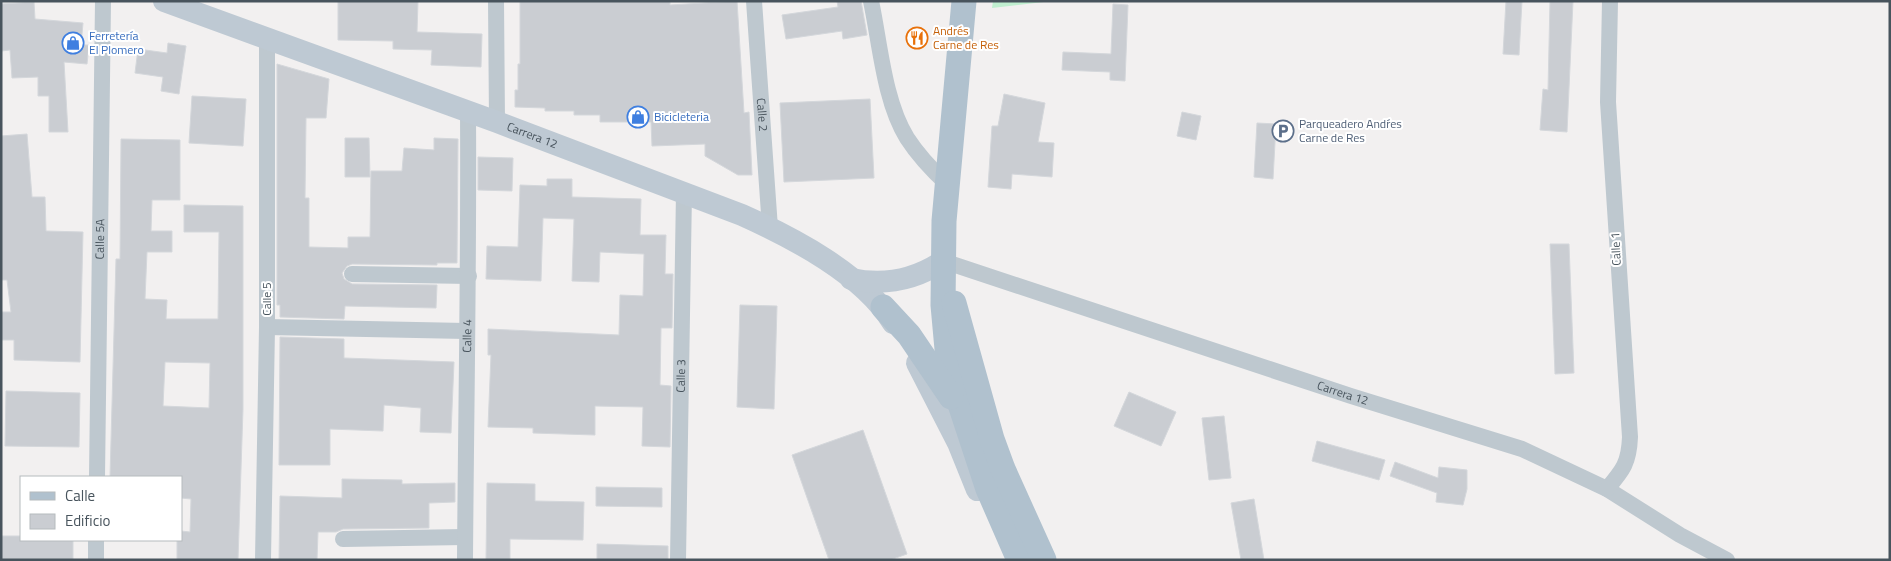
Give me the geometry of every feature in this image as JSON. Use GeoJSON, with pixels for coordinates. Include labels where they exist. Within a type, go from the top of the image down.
{"type":"FeatureCollection","features":[{"type":"Feature","properties":{"kind":"main road","name":"Carrera 12"},"geometry":{"type":"LineString","coordinates":[[164,1],[196,6],[266,38],[684,192],[770,228],[810,250],[851,279],[883,307],[918,364],[958,443],[1007,560]]}},
{"type":"Feature","properties":{"kind":"main road"},"geometry":{"type":"LineString","coordinates":[[964,1],[947,184],[942,305],[947,349],[956,392],[988,489],[1019,560]]}},
{"type":"Feature","properties":{"kind":"main road"},"geometry":{"type":"LineString","coordinates":[[851,279],[875,283],[899,280],[922,273],[943,260]]}},
{"type":"Feature","properties":{"kind":"main road"},"geometry":{"type":"LineString","coordinates":[[943,260],[992,439],[1003,469],[1043,560]]}},
{"type":"Feature","properties":{"kind":"main road"},"geometry":{"type":"LineString","coordinates":[[883,307],[909,335],[932,366],[1043,560]]}},
{"type":"Feature","properties":{"kind":"street","name":"Calle 5A"},"geometry":{"type":"LineString","coordinates":[[97,476],[103,1]]}},
{"type":"Feature","properties":{"kind":"street"},"geometry":{"type":"LineString","coordinates":[[496,1],[496,122]]}},
{"type":"Feature","properties":{"kind":"street","name":"Calle 2"},"geometry":{"type":"LineString","coordinates":[[754,1],[770,228]]}},
{"type":"Feature","properties":{"kind":"street"},"geometry":{"type":"LineString","coordinates":[[871,1],[892,102],[906,136],[926,165],[947,184]]}},
{"type":"Feature","properties":{"kind":"street","name":"Calle 1"},"geometry":{"type":"LineString","coordinates":[[1607,488],[1624,469],[1629,455],[1630,437],[1622,355],[1608,102],[1610,1]]}},
{"type":"Feature","properties":{"kind":"street","name":"Calle 5"},"geometry":{"type":"LineString","coordinates":[[263,560],[267,327],[266,38]]}},
{"type":"Feature","properties":{"kind":"street","name":"Calle 4"},"geometry":{"type":"LineString","coordinates":[[465,560],[466,331],[469,276],[468,112]]}},
{"type":"Feature","properties":{"kind":"street","name":"Calle 3"},"geometry":{"type":"LineString","coordinates":[[678,560],[684,192]]}},
{"type":"Feature","properties":{"kind":"street","name":"Carrera 12"},"geometry":{"type":"LineString","coordinates":[[943,260],[1351,396],[1522,449],[1607,488],[1680,535],[1727,560]]}},
{"type":"Feature","properties":{"kind":"street"},"geometry":{"type":"LineString","coordinates":[[352,274],[469,276]]}},
{"type":"Feature","properties":{"kind":"street"},"geometry":{"type":"LineString","coordinates":[[267,327],[466,331]]}},
{"type":"Feature","properties":{"kind":"street"},"geometry":{"type":"LineString","coordinates":[[343,540],[465,537]]}},
{"type":"Feature","properties":{"kind":"street"},"geometry":{"type":"LineString","coordinates":[[96,541],[96,560]]}},
{"type":"Feature","properties":{"kind":"green space","name":"Andrés Carne de Res"},"geometry":{"type":"Polygon","coordinates":[[[993,1],[1052,1],[992,8],[993,1]]]}},
{"type":"Feature","properties":{"kind":"building"},"geometry":{"type":"Polygon","coordinates":[[[338,1],[418,1],[417,32],[482,34],[481,67],[431,65],[432,50],[393,49],[393,41],[338,40],[338,1]]]}},
{"type":"Feature","properties":{"kind":"building"},"geometry":{"type":"Polygon","coordinates":[[[520,1],[670,1],[670,5],[737,1],[744,113],[749,112],[752,175],[738,175],[705,156],[705,144],[652,146],[651,122],[600,122],[600,115],[574,115],[574,111],[545,111],[545,108],[515,107],[515,90],[518,90],[518,64],[520,64],[520,1]]]}},
{"type":"Feature","properties":{"kind":"building"},"geometry":{"type":"Polygon","coordinates":[[[837,1],[861,1],[867,35],[843,39],[842,31],[786,39],[782,15],[838,7],[837,1]]]}},
{"type":"Feature","properties":{"kind":"building"},"geometry":{"type":"Polygon","coordinates":[[[1506,1],[1522,1],[1519,55],[1503,54],[1506,1]]]}},
{"type":"Feature","properties":{"kind":"building"},"geometry":{"type":"Polygon","coordinates":[[[1550,1],[1573,1],[1567,132],[1540,130],[1543,89],[1548,90],[1550,1]]]}},
{"type":"Feature","properties":{"kind":"building"},"geometry":{"type":"Polygon","coordinates":[[[34,2],[35,19],[83,23],[81,45],[89,45],[87,64],[64,62],[68,132],[49,132],[49,96],[38,96],[38,77],[12,78],[10,50],[1,51],[1,4],[34,2]]]}},
{"type":"Feature","properties":{"kind":"building"},"geometry":{"type":"Polygon","coordinates":[[[1113,4],[1128,5],[1125,81],[1110,80],[1110,72],[1062,70],[1063,52],[1111,54],[1113,4]]]}},
{"type":"Feature","properties":{"kind":"building"},"geometry":{"type":"Polygon","coordinates":[[[168,43],[186,46],[179,94],[161,91],[163,77],[135,73],[138,49],[167,53],[168,43]]]}},
{"type":"Feature","properties":{"kind":"building"},"geometry":{"type":"Polygon","coordinates":[[[277,64],[329,79],[326,118],[306,118],[305,198],[309,198],[309,247],[348,248],[348,237],[370,237],[371,171],[402,171],[404,148],[434,150],[434,138],[458,139],[457,263],[437,263],[437,265],[352,264],[347,266],[342,273],[344,279],[352,284],[437,285],[436,308],[345,306],[344,319],[280,317],[280,305],[277,305],[277,64]]]}},
{"type":"Feature","properties":{"kind":"building"},"geometry":{"type":"Polygon","coordinates":[[[1004,94],[1045,103],[1038,142],[1054,143],[1052,177],[1012,174],[1011,189],[988,187],[992,126],[998,126],[1004,94]]]}},
{"type":"Feature","properties":{"kind":"building"},"geometry":{"type":"Polygon","coordinates":[[[192,96],[246,99],[243,146],[189,143],[192,96]]]}},
{"type":"Feature","properties":{"kind":"building"},"geometry":{"type":"Polygon","coordinates":[[[870,99],[874,178],[784,182],[780,103],[870,99]]]}},
{"type":"Feature","properties":{"kind":"building"},"geometry":{"type":"Polygon","coordinates":[[[1182,112],[1201,116],[1196,140],[1177,136],[1182,112]]]}},
{"type":"Feature","properties":{"kind":"building"},"geometry":{"type":"Polygon","coordinates":[[[1257,123],[1276,124],[1273,179],[1254,177],[1257,123]]]}},
{"type":"Feature","properties":{"kind":"building"},"geometry":{"type":"Polygon","coordinates":[[[27,134],[32,197],[45,197],[46,231],[83,232],[80,362],[14,360],[14,340],[1,340],[1,312],[11,312],[7,280],[1,280],[1,136],[27,134]]]}},
{"type":"Feature","properties":{"kind":"building"},"geometry":{"type":"Polygon","coordinates":[[[345,138],[369,138],[370,177],[345,177],[345,138]]]}},
{"type":"Feature","properties":{"kind":"building"},"geometry":{"type":"Polygon","coordinates":[[[121,139],[180,140],[180,200],[152,200],[151,231],[172,231],[172,252],[147,252],[145,299],[167,300],[166,319],[218,319],[219,232],[184,232],[184,205],[243,206],[243,409],[238,560],[177,560],[177,541],[182,541],[182,531],[190,532],[191,499],[182,498],[182,476],[110,476],[116,259],[120,259],[121,139]],[[165,362],[163,406],[209,408],[210,363],[165,362]]]}},
{"type":"Feature","properties":{"kind":"building"},"geometry":{"type":"Polygon","coordinates":[[[478,157],[513,158],[512,191],[478,190],[478,157]]]}},
{"type":"Feature","properties":{"kind":"building"},"geometry":{"type":"Polygon","coordinates":[[[547,179],[572,179],[572,197],[641,199],[640,235],[666,235],[665,274],[673,274],[672,328],[661,328],[660,385],[671,386],[670,447],[642,446],[643,407],[595,406],[595,435],[533,433],[533,428],[488,427],[491,355],[488,355],[488,329],[619,335],[620,295],[643,296],[644,254],[600,252],[599,282],[572,281],[574,219],[543,218],[541,281],[486,279],[487,246],[518,247],[520,185],[547,186],[547,179]]]}},
{"type":"Feature","properties":{"kind":"building"},"geometry":{"type":"Polygon","coordinates":[[[1550,244],[1569,244],[1574,373],[1555,374],[1550,244]]]}},
{"type":"Feature","properties":{"kind":"building"},"geometry":{"type":"Polygon","coordinates":[[[740,305],[777,306],[774,409],[737,407],[740,305]]]}},
{"type":"Feature","properties":{"kind":"building"},"geometry":{"type":"Polygon","coordinates":[[[280,337],[344,339],[344,358],[454,362],[451,433],[420,432],[421,408],[384,405],[383,431],[330,429],[330,465],[279,465],[280,337]]]}},
{"type":"Feature","properties":{"kind":"building"},"geometry":{"type":"Polygon","coordinates":[[[6,391],[80,393],[79,447],[5,446],[6,391]]]}},
{"type":"Feature","properties":{"kind":"building"},"geometry":{"type":"Polygon","coordinates":[[[1129,392],[1176,412],[1161,446],[1114,426],[1129,392]]]}},
{"type":"Feature","properties":{"kind":"building"},"geometry":{"type":"Polygon","coordinates":[[[1224,416],[1231,478],[1209,480],[1202,418],[1224,416]]]}},
{"type":"Feature","properties":{"kind":"building"},"geometry":{"type":"Polygon","coordinates":[[[863,430],[907,554],[890,560],[829,560],[792,455],[863,430]]]}},
{"type":"Feature","properties":{"kind":"building"},"geometry":{"type":"Polygon","coordinates":[[[1317,441],[1385,460],[1379,480],[1312,461],[1317,441]]]}},
{"type":"Feature","properties":{"kind":"building"},"geometry":{"type":"Polygon","coordinates":[[[1395,462],[1438,478],[1439,467],[1467,470],[1467,489],[1463,505],[1436,502],[1437,493],[1390,476],[1395,462]]]}},
{"type":"Feature","properties":{"kind":"building"},"geometry":{"type":"Polygon","coordinates":[[[342,479],[402,480],[402,484],[455,483],[455,502],[429,503],[429,528],[343,529],[336,532],[318,532],[317,560],[279,560],[280,496],[342,498],[342,479]]]}},
{"type":"Feature","properties":{"kind":"building"},"geometry":{"type":"Polygon","coordinates":[[[487,483],[535,484],[535,501],[584,502],[583,540],[510,539],[510,560],[486,560],[487,483]]]}},
{"type":"Feature","properties":{"kind":"building"},"geometry":{"type":"Polygon","coordinates":[[[596,487],[662,488],[662,507],[596,506],[596,487]]]}},
{"type":"Feature","properties":{"kind":"building"},"geometry":{"type":"Polygon","coordinates":[[[1254,499],[1264,560],[1241,560],[1231,503],[1254,499]]]}},
{"type":"Feature","properties":{"kind":"building"},"geometry":{"type":"Polygon","coordinates":[[[1,536],[20,536],[20,541],[73,541],[73,560],[1,560],[1,536]]]}},
{"type":"Feature","properties":{"kind":"building"},"geometry":{"type":"Polygon","coordinates":[[[597,544],[668,546],[668,560],[597,560],[597,544]]]}},
{"type":"Feature","properties":{"kind":"place","name":"Andrés Carne de Res"},"geometry":{"type":"Point","coordinates":[917,38]}},
{"type":"Feature","properties":{"kind":"place","name":"Ferretería El Plomero"},"geometry":{"type":"Point","coordinates":[73,43]}},
{"type":"Feature","properties":{"kind":"place","name":"Bicicleteria"},"geometry":{"type":"Point","coordinates":[638,117]}},
{"type":"Feature","properties":{"kind":"place","name":"Parqueadero Andŕes Carne de Res"},"geometry":{"type":"Point","coordinates":[1283,131]}}]}
